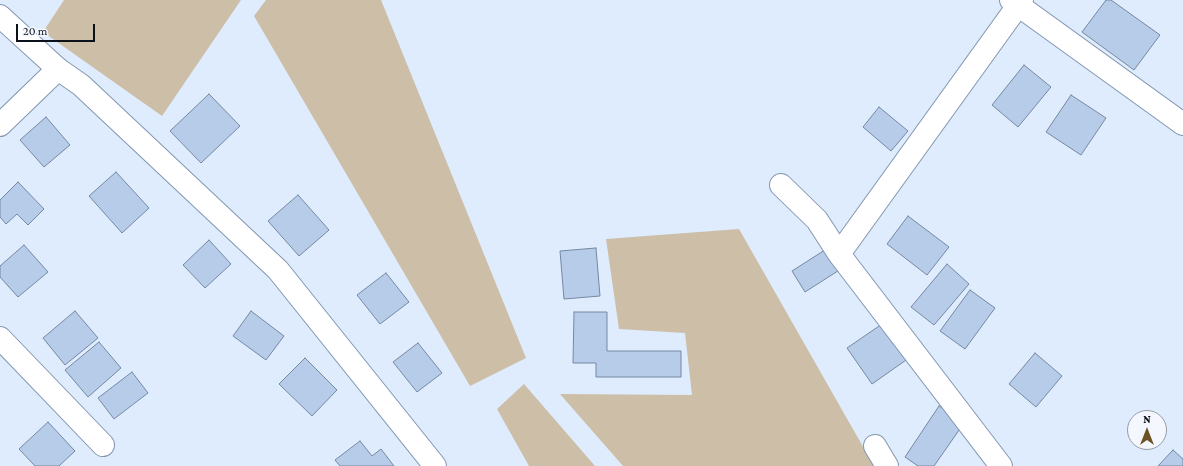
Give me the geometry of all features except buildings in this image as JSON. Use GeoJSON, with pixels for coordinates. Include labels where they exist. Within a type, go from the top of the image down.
{"type":"FeatureCollection","features":[{"type":"Feature","properties":{"kind":"street"},"geometry":{"type":"LineString","coordinates":[[840,254],[1017,2],[1183,124]]}},
{"type":"Feature","properties":{"kind":"street"},"geometry":{"type":"LineString","coordinates":[[0,16],[58,69],[81,85],[278,270],[436,466]]}},
{"type":"Feature","properties":{"kind":"street"},"geometry":{"type":"LineString","coordinates":[[0,125],[58,69]]}},
{"type":"Feature","properties":{"kind":"street"},"geometry":{"type":"LineString","coordinates":[[781,185],[817,220],[840,254],[1001,466]]}},
{"type":"Feature","properties":{"kind":"street"},"geometry":{"type":"LineString","coordinates":[[0,338],[103,445]]}},
{"type":"Feature","properties":{"kind":"street"},"geometry":{"type":"LineString","coordinates":[[875,446],[887,466]]}},
{"type":"Feature","properties":{"kind":"shaded area"},"geometry":{"type":"Polygon","coordinates":[[[64,0],[241,0],[162,116],[43,32],[64,0]]]}},
{"type":"Feature","properties":{"kind":"shaded area"},"geometry":{"type":"Polygon","coordinates":[[[266,0],[381,0],[526,358],[470,386],[254,16],[266,0]]]}},
{"type":"Feature","properties":{"kind":"shaded area"},"geometry":{"type":"Polygon","coordinates":[[[739,229],[874,466],[623,466],[560,394],[692,395],[685,333],[619,329],[606,239],[739,229]]]}},
{"type":"Feature","properties":{"kind":"shaded area"},"geometry":{"type":"Polygon","coordinates":[[[524,384],[595,466],[529,466],[497,409],[524,384]]]}}]}
